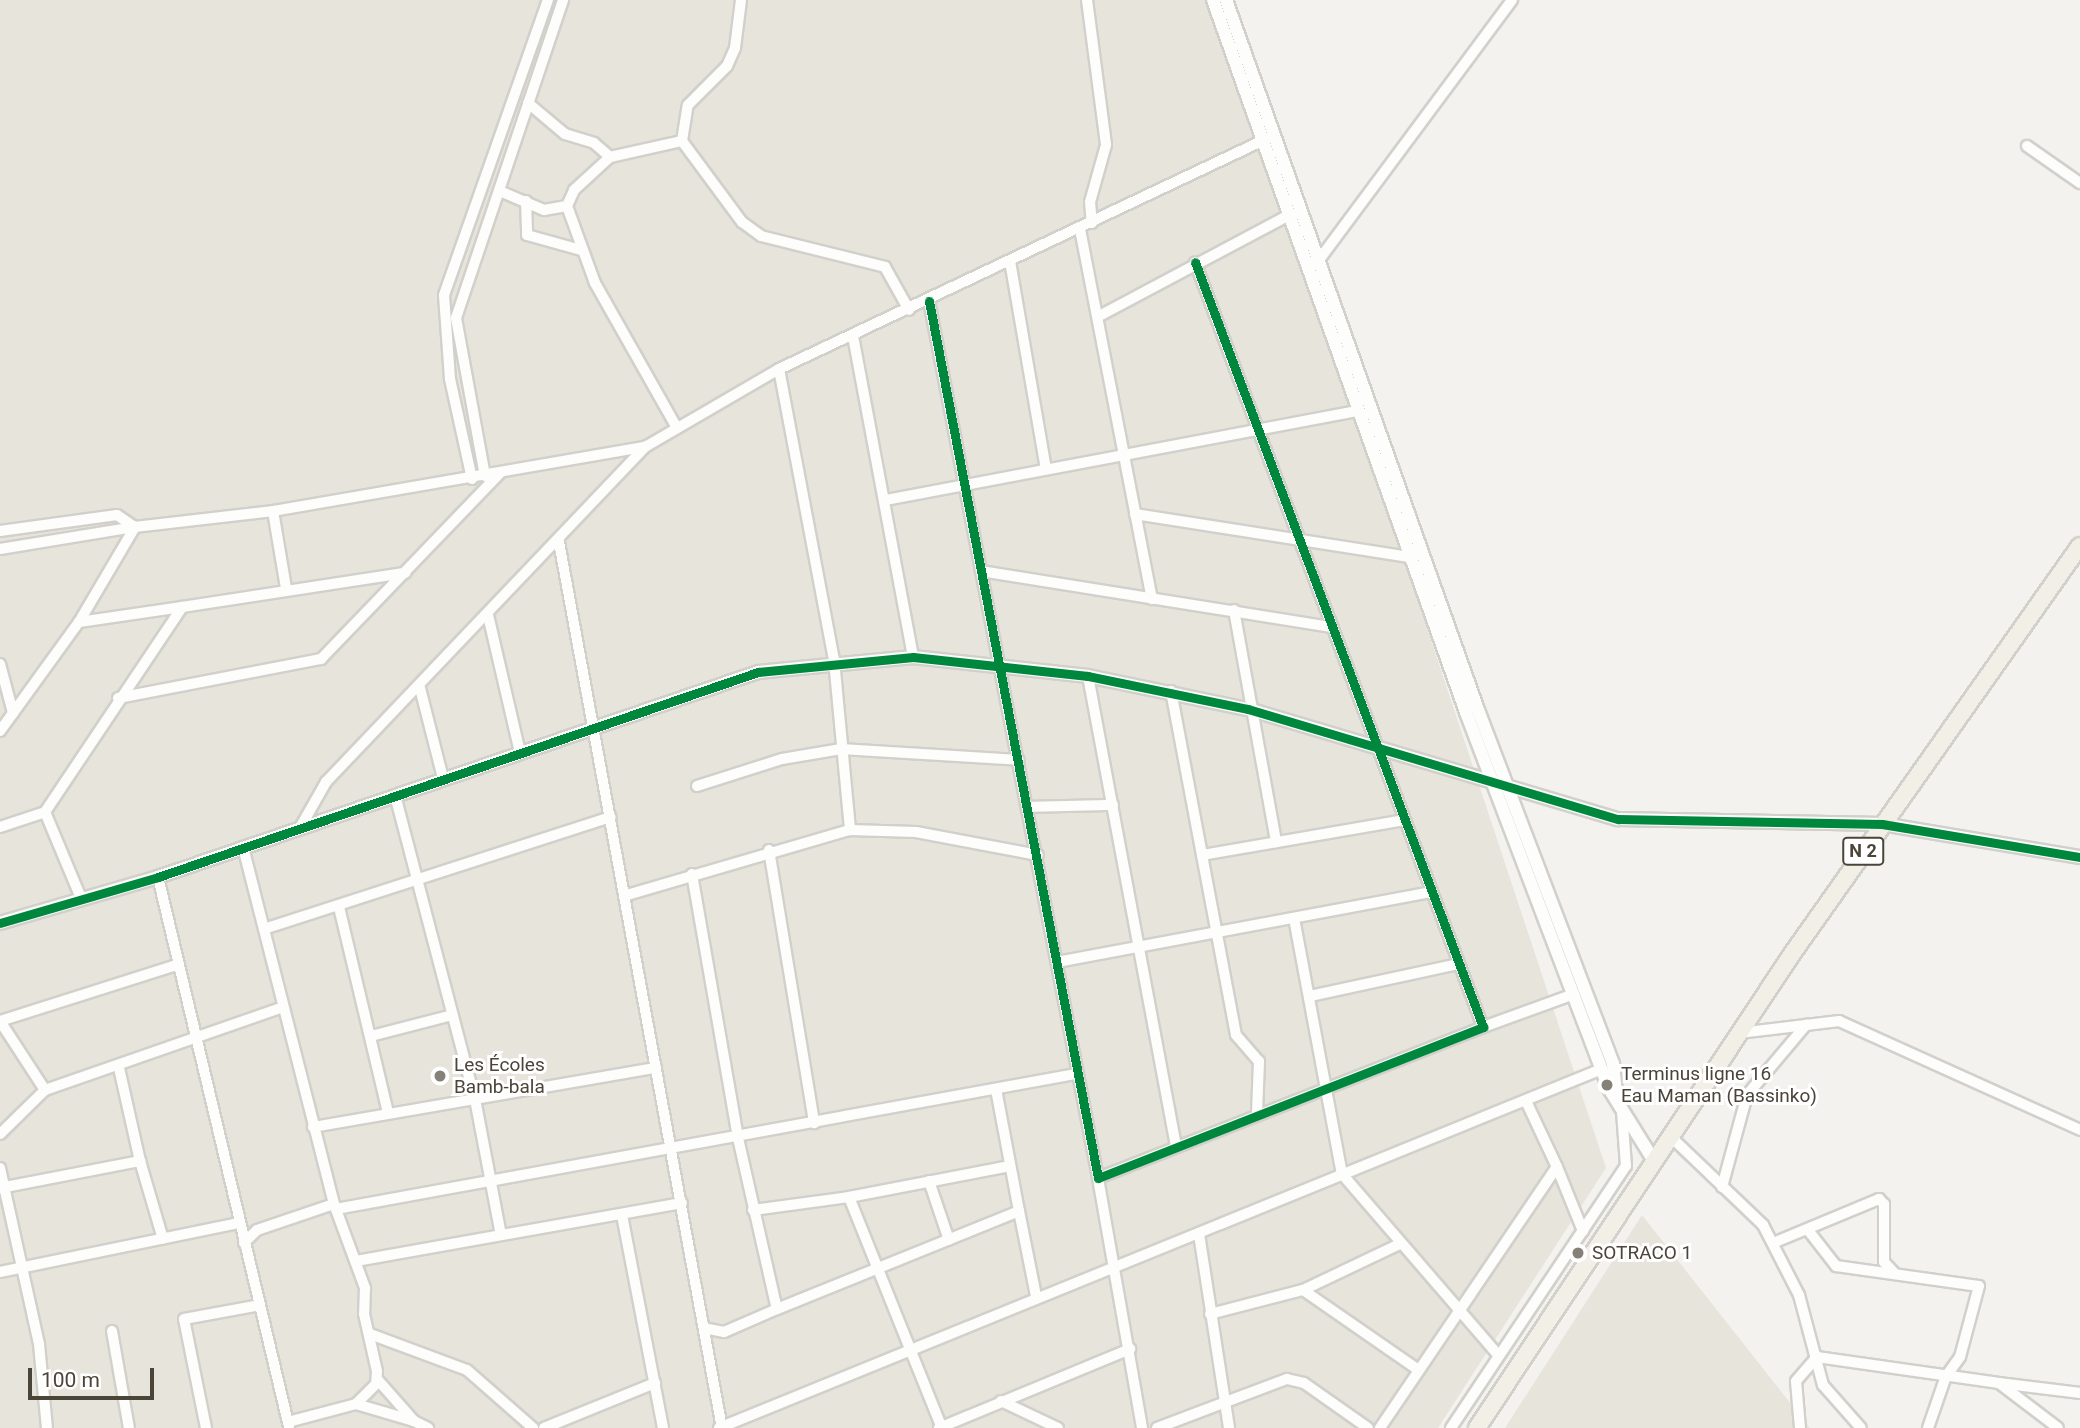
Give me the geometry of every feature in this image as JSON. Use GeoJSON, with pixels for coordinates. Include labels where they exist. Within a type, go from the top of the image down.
{"type":"FeatureCollection","features":[{"type":"Feature","properties":{"kind":"main road","name":"N 2"},"geometry":{"type":"LineString","coordinates":[[1477,1428],[1739,1032],[1882,824],[2080,546]]}},
{"type":"Feature","properties":{"kind":"street"},"geometry":{"type":"LineString","coordinates":[[472,479],[450,379],[444,295],[548,0]]}},
{"type":"Feature","properties":{"kind":"street"},"geometry":{"type":"LineString","coordinates":[[485,477],[456,318],[502,192],[562,0]]}},
{"type":"Feature","properties":{"kind":"street"},"geometry":{"type":"LineString","coordinates":[[741,0],[735,48],[721,73],[688,105],[682,141],[741,222],[761,236],[885,267],[909,310]]}},
{"type":"Feature","properties":{"kind":"street"},"geometry":{"type":"LineString","coordinates":[[1087,0],[1093,82],[1106,138],[1090,202],[1092,223]]}},
{"type":"Feature","properties":{"kind":"street"},"geometry":{"type":"LineString","coordinates":[[1213,0],[1411,557],[1602,1069],[1654,1161]]}},
{"type":"Feature","properties":{"kind":"street"},"geometry":{"type":"LineString","coordinates":[[1226,0],[1510,792],[1616,1073],[1626,1166],[1451,1428]]}},
{"type":"Feature","properties":{"kind":"street"},"geometry":{"type":"LineString","coordinates":[[1311,271],[1512,0]]}},
{"type":"Feature","properties":{"kind":"street"},"geometry":{"type":"LineString","coordinates":[[528,103],[565,134],[594,143],[610,157]]}},
{"type":"Feature","properties":{"kind":"street"},"geometry":{"type":"LineString","coordinates":[[301,827],[326,782],[420,688],[645,447],[779,369],[929,301],[1264,140]]}},
{"type":"Feature","properties":{"kind":"street"},"geometry":{"type":"LineString","coordinates":[[677,428],[581,250],[567,206],[574,190],[610,157],[682,141]]}},
{"type":"Feature","properties":{"kind":"street"},"geometry":{"type":"LineString","coordinates":[[2027,146],[2080,183]]}},
{"type":"Feature","properties":{"kind":"street"},"geometry":{"type":"LineString","coordinates":[[502,192],[544,210],[567,206]]}},
{"type":"Feature","properties":{"kind":"street"},"geometry":{"type":"LineString","coordinates":[[526,201],[527,234],[581,250]]}},
{"type":"Feature","properties":{"kind":"street"},"geometry":{"type":"LineString","coordinates":[[1101,315],[1195,262],[1291,214]]}},
{"type":"Feature","properties":{"kind":"street"},"geometry":{"type":"LineString","coordinates":[[1080,229],[1101,315],[1152,599]]}},
{"type":"Feature","properties":{"kind":"street"},"geometry":{"type":"LineString","coordinates":[[1010,261],[1046,469]]}},
{"type":"Feature","properties":{"kind":"street"},"geometry":{"type":"LineString","coordinates":[[1195,262],[1261,427],[1332,627],[1483,1027]]}},
{"type":"Feature","properties":{"kind":"street"},"geometry":{"type":"LineString","coordinates":[[929,301],[1029,807],[1075,1074],[1117,1266],[1142,1428]]}},
{"type":"Feature","properties":{"kind":"street"},"geometry":{"type":"LineString","coordinates":[[853,336],[886,500],[913,657]]}},
{"type":"Feature","properties":{"kind":"street"},"geometry":{"type":"LineString","coordinates":[[779,369],[834,660],[850,830]]}},
{"type":"Feature","properties":{"kind":"street"},"geometry":{"type":"LineString","coordinates":[[886,500],[1261,427],[1359,411]]}},
{"type":"Feature","properties":{"kind":"street"},"geometry":{"type":"LineString","coordinates":[[0,549],[135,527],[273,511],[485,477],[645,447]]}},
{"type":"Feature","properties":{"kind":"street"},"geometry":{"type":"LineString","coordinates":[[118,698],[310,664],[405,573],[499,474]]}},
{"type":"Feature","properties":{"kind":"street"},"geometry":{"type":"LineString","coordinates":[[273,511],[286,588]]}},
{"type":"Feature","properties":{"kind":"street"},"geometry":{"type":"LineString","coordinates":[[1135,514],[1302,543],[1411,557]]}},
{"type":"Feature","properties":{"kind":"street"},"geometry":{"type":"LineString","coordinates":[[0,531],[117,515],[135,527]]}},
{"type":"Feature","properties":{"kind":"street"},"geometry":{"type":"LineString","coordinates":[[0,731],[79,622],[135,527]]}},
{"type":"Feature","properties":{"kind":"street"},"geometry":{"type":"LineString","coordinates":[[559,542],[627,895],[721,1428],[1036,1296],[1199,1234],[1602,1069]]}},
{"type":"Feature","properties":{"kind":"street"},"geometry":{"type":"LineString","coordinates":[[981,571],[1332,627]]}},
{"type":"Feature","properties":{"kind":"street"},"geometry":{"type":"LineString","coordinates":[[79,622],[286,588],[405,573]]}},
{"type":"Feature","properties":{"kind":"street"},"geometry":{"type":"LineString","coordinates":[[0,827],[45,812],[118,698],[182,607]]}},
{"type":"Feature","properties":{"kind":"street"},"geometry":{"type":"LineString","coordinates":[[1234,610],[1248,709],[1276,842]]}},
{"type":"Feature","properties":{"kind":"street"},"geometry":{"type":"LineString","coordinates":[[488,615],[520,752]]}},
{"type":"Feature","properties":{"kind":"street"},"geometry":{"type":"LineString","coordinates":[[0,923],[158,877],[520,752],[592,724],[758,672],[834,660],[913,657],[1088,676],[1171,691],[1248,709],[1510,792],[1618,819],[1882,824],[2080,857]]}},
{"type":"Feature","properties":{"kind":"street"},"geometry":{"type":"LineString","coordinates":[[0,664],[13,713]]}},
{"type":"Feature","properties":{"kind":"street"},"geometry":{"type":"LineString","coordinates":[[1088,676],[1176,1146]]}},
{"type":"Feature","properties":{"kind":"street"},"geometry":{"type":"LineString","coordinates":[[420,688],[443,778]]}},
{"type":"Feature","properties":{"kind":"street"},"geometry":{"type":"LineString","coordinates":[[1171,691],[1236,1035],[1259,1061],[1256,1114]]}},
{"type":"Feature","properties":{"kind":"street"},"geometry":{"type":"LineString","coordinates":[[697,786],[782,758],[841,749],[1019,761]]}},
{"type":"Feature","properties":{"kind":"street"},"geometry":{"type":"LineString","coordinates":[[395,795],[475,1099],[501,1235]]}},
{"type":"Feature","properties":{"kind":"street"},"geometry":{"type":"LineString","coordinates":[[1029,807],[1113,805]]}},
{"type":"Feature","properties":{"kind":"street"},"geometry":{"type":"LineString","coordinates":[[45,812],[81,898]]}},
{"type":"Feature","properties":{"kind":"street"},"geometry":{"type":"LineString","coordinates":[[267,929],[611,817]]}},
{"type":"Feature","properties":{"kind":"street"},"geometry":{"type":"LineString","coordinates":[[1202,855],[1404,820]]}},
{"type":"Feature","properties":{"kind":"street"},"geometry":{"type":"LineString","coordinates":[[627,895],[769,850],[850,830],[916,832],[1038,855]]}},
{"type":"Feature","properties":{"kind":"street"},"geometry":{"type":"LineString","coordinates":[[243,847],[267,929],[280,1008],[335,1207],[356,1261],[378,1380],[414,1421]]}},
{"type":"Feature","properties":{"kind":"street"},"geometry":{"type":"LineString","coordinates":[[769,850],[814,1123]]}},
{"type":"Feature","properties":{"kind":"street"},"geometry":{"type":"LineString","coordinates":[[692,874],[738,1138],[777,1309]]}},
{"type":"Feature","properties":{"kind":"street"},"geometry":{"type":"LineString","coordinates":[[158,877],[177,965],[199,1038],[244,1243],[255,1306],[289,1425],[356,1404],[378,1380]]}},
{"type":"Feature","properties":{"kind":"street"},"geometry":{"type":"LineString","coordinates":[[1057,962],[1431,892]]}},
{"type":"Feature","properties":{"kind":"street"},"geometry":{"type":"LineString","coordinates":[[338,907],[388,1112]]}},
{"type":"Feature","properties":{"kind":"street"},"geometry":{"type":"LineString","coordinates":[[1294,918],[1310,996],[1324,1090],[1342,1174],[1498,1355]]}},
{"type":"Feature","properties":{"kind":"street"},"geometry":{"type":"LineString","coordinates":[[1310,996],[1458,964]]}},
{"type":"Feature","properties":{"kind":"street"},"geometry":{"type":"LineString","coordinates":[[45,1090],[0,1021],[177,965]]}},
{"type":"Feature","properties":{"kind":"street"},"geometry":{"type":"LineString","coordinates":[[1098,1178],[1256,1114],[1574,994]]}},
{"type":"Feature","properties":{"kind":"street"},"geometry":{"type":"LineString","coordinates":[[0,1134],[45,1090],[119,1068],[280,1008]]}},
{"type":"Feature","properties":{"kind":"street"},"geometry":{"type":"LineString","coordinates":[[371,1036],[452,1016]]}},
{"type":"Feature","properties":{"kind":"street"},"geometry":{"type":"LineString","coordinates":[[1739,1032],[1839,1021],[2080,1130]]}},
{"type":"Feature","properties":{"kind":"street"},"geometry":{"type":"LineString","coordinates":[[1722,1187],[1747,1095],[1805,1025]]}},
{"type":"Feature","properties":{"kind":"street"},"geometry":{"type":"LineString","coordinates":[[119,1068],[140,1161],[163,1239]]}},
{"type":"Feature","properties":{"kind":"street"},"geometry":{"type":"LineString","coordinates":[[313,1127],[656,1068]]}},
{"type":"Feature","properties":{"kind":"street"},"geometry":{"type":"LineString","coordinates":[[244,1243],[257,1230],[335,1207],[738,1138],[1075,1074]]}},
{"type":"Feature","properties":{"kind":"street"},"geometry":{"type":"LineString","coordinates":[[996,1089],[1036,1296]]}},
{"type":"Feature","properties":{"kind":"street"},"geometry":{"type":"LineString","coordinates":[[1526,1101],[1583,1231]]}},
{"type":"Feature","properties":{"kind":"street"},"geometry":{"type":"LineString","coordinates":[[1670,1136],[1753,1213],[1773,1243],[1799,1294],[1830,1396],[1861,1428]]}},
{"type":"Feature","properties":{"kind":"street"},"geometry":{"type":"LineString","coordinates":[[2,1188],[140,1161]]}},
{"type":"Feature","properties":{"kind":"street"},"geometry":{"type":"LineString","coordinates":[[753,1210],[849,1197],[1010,1166]]}},
{"type":"Feature","properties":{"kind":"street"},"geometry":{"type":"LineString","coordinates":[[1380,1428],[1417,1369],[1557,1167]]}},
{"type":"Feature","properties":{"kind":"street"},"geometry":{"type":"LineString","coordinates":[[0,1168],[2,1188],[39,1345],[47,1428]]}},
{"type":"Feature","properties":{"kind":"street"},"geometry":{"type":"LineString","coordinates":[[929,1181],[949,1240]]}},
{"type":"Feature","properties":{"kind":"street"},"geometry":{"type":"LineString","coordinates":[[849,1197],[881,1270],[941,1428],[1129,1349]]}},
{"type":"Feature","properties":{"kind":"street"},"geometry":{"type":"LineString","coordinates":[[1773,1243],[1808,1230],[1852,1206],[1881,1200],[1884,1262],[1895,1274]]}},
{"type":"Feature","properties":{"kind":"street"},"geometry":{"type":"LineString","coordinates":[[356,1261],[682,1203]]}},
{"type":"Feature","properties":{"kind":"street"},"geometry":{"type":"LineString","coordinates":[[704,1328],[724,1332],[881,1270],[1019,1211]]}},
{"type":"Feature","properties":{"kind":"street"},"geometry":{"type":"LineString","coordinates":[[622,1214],[663,1428]]}},
{"type":"Feature","properties":{"kind":"street"},"geometry":{"type":"LineString","coordinates":[[0,1272],[239,1223]]}},
{"type":"Feature","properties":{"kind":"street"},"geometry":{"type":"LineString","coordinates":[[1808,1230],[1832,1264],[1979,1286],[1960,1357],[1946,1376],[1928,1428]]}},
{"type":"Feature","properties":{"kind":"street"},"geometry":{"type":"LineString","coordinates":[[1199,1234],[1229,1428]]}},
{"type":"Feature","properties":{"kind":"street"},"geometry":{"type":"LineString","coordinates":[[1210,1314],[1303,1290],[1400,1244]]}},
{"type":"Feature","properties":{"kind":"street"},"geometry":{"type":"LineString","coordinates":[[1303,1290],[1417,1369]]}},
{"type":"Feature","properties":{"kind":"street"},"geometry":{"type":"LineString","coordinates":[[206,1428],[184,1319],[255,1306]]}},
{"type":"Feature","properties":{"kind":"street"},"geometry":{"type":"LineString","coordinates":[[112,1331],[128,1428]]}},
{"type":"Feature","properties":{"kind":"street"},"geometry":{"type":"LineString","coordinates":[[370,1335],[467,1370],[533,1428]]}},
{"type":"Feature","properties":{"kind":"street"},"geometry":{"type":"LineString","coordinates":[[1817,1357],[2080,1393]]}},
{"type":"Feature","properties":{"kind":"street"},"geometry":{"type":"LineString","coordinates":[[1800,1428],[1796,1381],[1817,1357]]}},
{"type":"Feature","properties":{"kind":"street"},"geometry":{"type":"LineString","coordinates":[[1157,1428],[1223,1401],[1296,1379],[1368,1428]]}},
{"type":"Feature","properties":{"kind":"street"},"geometry":{"type":"LineString","coordinates":[[1999,1383],[2058,1428]]}},
{"type":"Feature","properties":{"kind":"street"},"geometry":{"type":"LineString","coordinates":[[544,1428],[654,1384]]}},
{"type":"Feature","properties":{"kind":"street"},"geometry":{"type":"LineString","coordinates":[[1001,1401],[1058,1428]]}},
{"type":"Feature","properties":{"kind":"street"},"geometry":{"type":"LineString","coordinates":[[356,1404],[414,1421],[428,1428]]}},
{"type":"Feature","properties":{"kind":"shaded area"},"geometry":{"type":"Polygon","coordinates":[[[0,0],[1219,0],[1606,1168],[1438,1428],[0,1428],[0,0]]]}},
{"type":"Feature","properties":{"kind":"shaded area"},"geometry":{"type":"Polygon","coordinates":[[[1642,1215],[1810,1428],[1505,1428],[1642,1215]]]}},
{"type":"Feature","properties":{"kind":"cycle path"},"geometry":{"type":"LineString","coordinates":[[929,301],[1098,1178],[1483,1027],[1195,262]]}},
{"type":"Feature","properties":{"kind":"cycle path"},"geometry":{"type":"LineString","coordinates":[[0,923],[158,877],[758,672],[913,657],[1088,676],[1248,709],[1618,819],[1882,824],[2080,857]]}},
{"type":"Feature","properties":{"kind":"place","name":"Les Écoles Bamb-bala"},"geometry":{"type":"Point","coordinates":[440,1076]}},
{"type":"Feature","properties":{"kind":"place","name":"Terminus ligne 16 Eau Maman (Bassinko)"},"geometry":{"type":"Point","coordinates":[1607,1085]}},
{"type":"Feature","properties":{"kind":"place","name":"SOTRACO 1"},"geometry":{"type":"Point","coordinates":[1578,1253]}}]}
